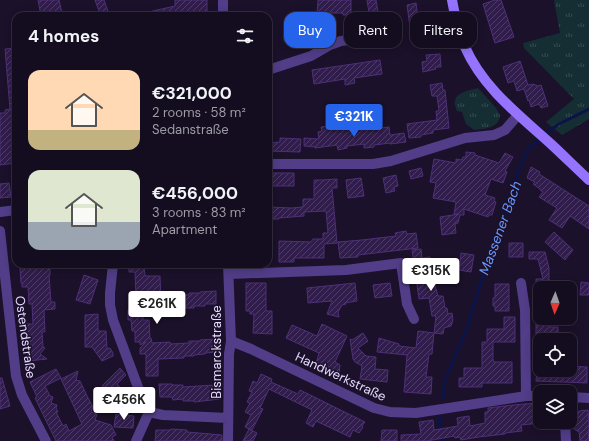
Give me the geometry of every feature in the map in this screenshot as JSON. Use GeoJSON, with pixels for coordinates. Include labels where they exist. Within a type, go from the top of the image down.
{"type":"FeatureCollection","features":[{"type":"Feature","properties":{"kind":"main road"},"geometry":{"type":"LineString","coordinates":[[452,0],[459,31],[465,47],[475,66],[486,81],[518,115],[589,180]]}},
{"type":"Feature","properties":{"kind":"street"},"geometry":{"type":"LineString","coordinates":[[223,0],[223,12]]}},
{"type":"Feature","properties":{"kind":"street"},"geometry":{"type":"LineString","coordinates":[[272,69],[311,56],[330,45],[344,41]]}},
{"type":"Feature","properties":{"kind":"street"},"geometry":{"type":"LineString","coordinates":[[272,164],[373,164],[391,161],[465,138],[494,134],[505,130],[518,115]]}},
{"type":"Feature","properties":{"kind":"street"},"geometry":{"type":"LineString","coordinates":[[0,212],[12,210]]}},
{"type":"Feature","properties":{"kind":"street","name":"Ostendstraße"},"geometry":{"type":"LineString","coordinates":[[0,231],[16,376],[22,395],[46,441]]}},
{"type":"Feature","properties":{"kind":"street"},"geometry":{"type":"LineString","coordinates":[[229,269],[307,272],[346,270],[401,263],[407,304],[414,319]]}},
{"type":"Feature","properties":{"kind":"street"},"geometry":{"type":"LineString","coordinates":[[113,268],[110,305],[113,320],[145,406],[150,412],[163,415],[228,418]]}},
{"type":"Feature","properties":{"kind":"street","name":"Bismarckstraße"},"geometry":{"type":"LineString","coordinates":[[228,441],[229,354],[231,342],[229,269]]}},
{"type":"Feature","properties":{"kind":"street"},"geometry":{"type":"LineString","coordinates":[[521,283],[525,310],[526,396]]}},
{"type":"Feature","properties":{"kind":"street","name":"Handwerkstraße"},"geometry":{"type":"LineString","coordinates":[[231,342],[251,349],[374,408],[390,412],[416,413],[533,396]]}},
{"type":"Feature","properties":{"kind":"street"},"geometry":{"type":"LineString","coordinates":[[577,397],[589,398]]}},
{"type":"Feature","properties":{"kind":"street"},"geometry":{"type":"LineString","coordinates":[[136,441],[150,412]]}},
{"type":"Feature","properties":{"kind":"street"},"geometry":{"type":"LineString","coordinates":[[565,429],[566,441]]}},
{"type":"Feature","properties":{"kind":"green space"},"geometry":{"type":"Polygon","coordinates":[[[554,0],[589,0],[589,119],[562,135],[546,122],[574,99],[524,48],[523,43],[560,33],[554,0]]]}},
{"type":"Feature","properties":{"kind":"green space"},"geometry":{"type":"Polygon","coordinates":[[[478,88],[496,108],[500,115],[497,123],[491,127],[474,130],[466,124],[462,112],[457,111],[455,102],[458,95],[461,93],[478,88]]]}},
{"type":"Feature","properties":{"kind":"building"},"geometry":{"type":"Polygon","coordinates":[[[38,0],[59,0],[62,12],[40,12],[38,0]]]}},
{"type":"Feature","properties":{"kind":"building"},"geometry":{"type":"Polygon","coordinates":[[[95,0],[104,0],[108,11],[99,12],[95,0]]]}},
{"type":"Feature","properties":{"kind":"building"},"geometry":{"type":"Polygon","coordinates":[[[175,0],[207,0],[207,12],[148,12],[175,6],[175,0]]]}},
{"type":"Feature","properties":{"kind":"building"},"geometry":{"type":"Polygon","coordinates":[[[318,0],[351,0],[351,12],[344,12],[344,15],[343,13],[336,12],[317,12],[318,0]]]}},
{"type":"Feature","properties":{"kind":"building"},"geometry":{"type":"Polygon","coordinates":[[[367,0],[376,0],[378,12],[369,12],[367,0]]]}},
{"type":"Feature","properties":{"kind":"building"},"geometry":{"type":"Polygon","coordinates":[[[495,0],[501,0],[514,37],[495,43],[483,4],[495,0]]]}},
{"type":"Feature","properties":{"kind":"building"},"geometry":{"type":"Polygon","coordinates":[[[416,3],[417,12],[410,12],[410,27],[407,5],[416,3]]]}},
{"type":"Feature","properties":{"kind":"building"},"geometry":{"type":"Polygon","coordinates":[[[12,48],[12,164],[0,165],[0,113],[5,113],[5,110],[10,109],[5,49],[12,48]]]}},
{"type":"Feature","properties":{"kind":"building"},"geometry":{"type":"Polygon","coordinates":[[[440,54],[441,67],[435,67],[436,69],[423,72],[422,62],[427,61],[426,55],[440,54]]]}},
{"type":"Feature","properties":{"kind":"building"},"geometry":{"type":"Polygon","coordinates":[[[380,60],[382,74],[354,78],[355,83],[345,85],[345,79],[314,84],[312,70],[380,60]]]}},
{"type":"Feature","properties":{"kind":"building"},"geometry":{"type":"Polygon","coordinates":[[[520,61],[528,85],[541,85],[548,106],[541,108],[539,104],[531,107],[524,89],[517,91],[514,81],[508,83],[503,67],[520,61]]]}},
{"type":"Feature","properties":{"kind":"building"},"geometry":{"type":"Polygon","coordinates":[[[442,83],[443,90],[445,90],[449,128],[433,130],[433,133],[421,135],[421,137],[409,138],[407,124],[437,120],[436,111],[439,111],[437,96],[432,96],[430,85],[442,83]]]}},
{"type":"Feature","properties":{"kind":"building"},"geometry":{"type":"Polygon","coordinates":[[[358,125],[358,128],[362,128],[362,130],[389,127],[390,135],[404,133],[406,142],[374,145],[374,147],[364,148],[364,144],[347,146],[347,148],[338,150],[337,145],[315,148],[304,146],[304,138],[319,139],[318,132],[322,131],[321,127],[331,126],[332,129],[358,125]]]}},
{"type":"Feature","properties":{"kind":"building"},"geometry":{"type":"Polygon","coordinates":[[[280,138],[301,139],[300,152],[272,151],[272,143],[280,142],[280,138]]]}},
{"type":"Feature","properties":{"kind":"building"},"geometry":{"type":"Polygon","coordinates":[[[466,152],[475,153],[475,155],[499,163],[505,153],[513,157],[505,171],[507,172],[503,183],[491,179],[485,195],[495,198],[494,201],[496,202],[492,215],[489,215],[488,217],[464,209],[464,215],[460,215],[458,223],[455,224],[456,233],[442,235],[440,217],[459,214],[454,214],[456,202],[433,198],[436,183],[430,182],[434,159],[456,163],[456,159],[462,160],[463,157],[466,157],[466,152]]]}},
{"type":"Feature","properties":{"kind":"building"},"geometry":{"type":"Polygon","coordinates":[[[531,167],[540,172],[539,174],[589,206],[589,229],[570,216],[562,228],[549,220],[557,208],[539,197],[543,192],[533,184],[535,182],[527,178],[531,167]]]}},
{"type":"Feature","properties":{"kind":"building"},"geometry":{"type":"Polygon","coordinates":[[[421,168],[423,176],[411,179],[409,171],[421,168]]]}},
{"type":"Feature","properties":{"kind":"building"},"geometry":{"type":"Polygon","coordinates":[[[272,173],[294,173],[294,186],[272,186],[272,173]]]}},
{"type":"Feature","properties":{"kind":"building"},"geometry":{"type":"Polygon","coordinates":[[[396,175],[398,186],[394,187],[395,191],[386,193],[383,178],[396,175]]]}},
{"type":"Feature","properties":{"kind":"building"},"geometry":{"type":"Polygon","coordinates":[[[361,178],[364,196],[348,198],[346,180],[361,178]]]}},
{"type":"Feature","properties":{"kind":"building"},"geometry":{"type":"Polygon","coordinates":[[[337,179],[337,188],[332,188],[337,243],[324,244],[324,258],[294,258],[294,262],[279,262],[279,241],[311,242],[313,239],[323,239],[323,233],[328,233],[326,211],[304,212],[304,216],[272,219],[272,207],[303,207],[303,199],[314,199],[314,180],[337,179]]]}},
{"type":"Feature","properties":{"kind":"building"},"geometry":{"type":"Polygon","coordinates":[[[9,183],[11,197],[0,198],[0,184],[9,183]]]}},
{"type":"Feature","properties":{"kind":"building"},"geometry":{"type":"Polygon","coordinates":[[[406,231],[407,234],[416,233],[418,248],[358,255],[358,257],[340,258],[338,242],[396,236],[395,233],[406,231]]]}},
{"type":"Feature","properties":{"kind":"building"},"geometry":{"type":"Polygon","coordinates":[[[554,232],[573,250],[565,260],[545,242],[554,232]]]}},
{"type":"Feature","properties":{"kind":"building"},"geometry":{"type":"Polygon","coordinates":[[[509,243],[523,243],[523,257],[509,257],[509,243]]]}},
{"type":"Feature","properties":{"kind":"building"},"geometry":{"type":"Polygon","coordinates":[[[421,249],[422,258],[430,257],[432,275],[438,296],[443,296],[445,308],[447,308],[448,314],[452,313],[453,320],[451,326],[444,328],[443,334],[434,333],[436,316],[432,316],[429,298],[419,299],[412,250],[421,249]]]}},
{"type":"Feature","properties":{"kind":"building"},"geometry":{"type":"Polygon","coordinates":[[[529,252],[545,252],[549,268],[549,281],[536,281],[536,279],[543,279],[538,259],[529,259],[529,252]]]}},
{"type":"Feature","properties":{"kind":"building"},"geometry":{"type":"Polygon","coordinates":[[[461,253],[474,255],[471,272],[459,270],[461,253]]]}},
{"type":"Feature","properties":{"kind":"building"},"geometry":{"type":"Polygon","coordinates":[[[20,268],[50,268],[49,275],[51,302],[55,302],[55,309],[44,310],[45,332],[42,332],[43,347],[45,348],[40,354],[47,359],[28,361],[26,324],[33,324],[32,304],[29,304],[28,287],[22,287],[20,268]]]}},
{"type":"Feature","properties":{"kind":"building"},"geometry":{"type":"Polygon","coordinates":[[[129,268],[144,268],[145,276],[160,276],[161,303],[143,304],[143,320],[149,320],[150,339],[151,338],[152,343],[189,343],[189,341],[216,339],[216,352],[194,356],[184,356],[184,358],[158,359],[158,376],[146,376],[146,354],[140,354],[140,348],[146,342],[140,345],[140,342],[135,342],[135,331],[132,331],[131,320],[128,320],[128,310],[132,310],[131,297],[136,297],[135,272],[129,272],[129,268]]]}},
{"type":"Feature","properties":{"kind":"building"},"geometry":{"type":"Polygon","coordinates":[[[84,275],[98,280],[90,304],[76,300],[84,275]]]}},
{"type":"Feature","properties":{"kind":"building"},"geometry":{"type":"Polygon","coordinates":[[[581,282],[589,283],[589,295],[580,295],[581,282]]]}},
{"type":"Feature","properties":{"kind":"building"},"geometry":{"type":"Polygon","coordinates":[[[246,283],[266,283],[266,311],[272,311],[272,334],[253,333],[254,314],[250,314],[250,311],[246,311],[246,283]]]}},
{"type":"Feature","properties":{"kind":"building"},"geometry":{"type":"Polygon","coordinates":[[[355,283],[357,301],[342,305],[338,312],[339,317],[327,314],[332,301],[308,303],[307,288],[355,283]]]}},
{"type":"Feature","properties":{"kind":"building"},"geometry":{"type":"Polygon","coordinates":[[[390,283],[392,296],[375,298],[373,285],[390,283]]]}},
{"type":"Feature","properties":{"kind":"building"},"geometry":{"type":"Polygon","coordinates":[[[495,284],[509,284],[509,311],[495,311],[495,306],[493,306],[493,298],[495,298],[495,284]]]}},
{"type":"Feature","properties":{"kind":"building"},"geometry":{"type":"Polygon","coordinates":[[[216,291],[216,304],[194,306],[194,308],[184,308],[184,310],[171,310],[170,297],[189,295],[189,293],[216,291]]]}},
{"type":"Feature","properties":{"kind":"building"},"geometry":{"type":"Polygon","coordinates":[[[98,314],[98,331],[106,331],[107,349],[110,348],[113,353],[113,356],[102,361],[92,347],[85,347],[85,315],[98,314]]]}},
{"type":"Feature","properties":{"kind":"building"},"geometry":{"type":"Polygon","coordinates":[[[504,317],[515,317],[515,342],[493,342],[493,361],[512,362],[512,383],[482,383],[482,387],[459,387],[459,378],[464,378],[464,368],[482,368],[482,342],[487,342],[487,329],[504,329],[504,317]]]}},
{"type":"Feature","properties":{"kind":"building"},"geometry":{"type":"Polygon","coordinates":[[[322,324],[347,336],[335,362],[340,365],[339,374],[316,364],[319,353],[286,338],[292,325],[317,336],[322,324]]]}},
{"type":"Feature","properties":{"kind":"building"},"geometry":{"type":"Polygon","coordinates":[[[536,325],[550,325],[550,327],[558,327],[558,333],[536,333],[536,325]]]}},
{"type":"Feature","properties":{"kind":"building"},"geometry":{"type":"Polygon","coordinates":[[[418,331],[434,333],[432,354],[429,354],[426,377],[432,377],[431,394],[404,392],[407,355],[377,352],[379,338],[399,344],[399,346],[416,348],[418,331]]]}},
{"type":"Feature","properties":{"kind":"building"},"geometry":{"type":"Polygon","coordinates":[[[363,333],[368,341],[358,348],[366,356],[376,357],[375,369],[388,370],[387,382],[360,379],[362,366],[353,359],[350,339],[352,340],[363,333]]]}},
{"type":"Feature","properties":{"kind":"building"},"geometry":{"type":"Polygon","coordinates":[[[577,366],[587,367],[587,383],[536,381],[536,377],[577,377],[577,366]]]}},
{"type":"Feature","properties":{"kind":"building"},"geometry":{"type":"Polygon","coordinates":[[[120,368],[126,375],[117,384],[122,389],[112,398],[102,386],[120,368]]]}},
{"type":"Feature","properties":{"kind":"building"},"geometry":{"type":"Polygon","coordinates":[[[56,369],[61,378],[45,386],[50,396],[53,397],[51,403],[57,405],[56,408],[58,412],[56,412],[63,426],[66,424],[69,431],[82,424],[61,379],[78,371],[76,380],[80,381],[93,407],[91,412],[97,414],[95,420],[111,425],[116,435],[112,437],[114,441],[56,441],[35,398],[37,397],[30,382],[56,369]]]}},
{"type":"Feature","properties":{"kind":"building"},"geometry":{"type":"Polygon","coordinates":[[[261,374],[272,379],[271,382],[298,394],[300,390],[365,422],[362,426],[363,427],[359,433],[353,430],[350,437],[316,421],[313,427],[306,423],[312,410],[269,389],[260,408],[263,409],[252,430],[245,427],[251,415],[245,412],[250,403],[247,402],[252,392],[249,391],[253,381],[257,383],[261,374]]]}},
{"type":"Feature","properties":{"kind":"building"},"geometry":{"type":"Polygon","coordinates":[[[0,378],[2,378],[10,406],[0,409],[0,378]]]}},
{"type":"Feature","properties":{"kind":"building"},"geometry":{"type":"Polygon","coordinates":[[[159,384],[183,385],[183,387],[215,385],[215,391],[220,391],[220,399],[194,402],[183,401],[183,399],[173,400],[172,397],[160,397],[159,384]]]}},
{"type":"Feature","properties":{"kind":"building"},"geometry":{"type":"Polygon","coordinates":[[[533,403],[533,424],[521,425],[522,431],[461,440],[460,437],[455,438],[454,436],[427,441],[401,441],[401,435],[421,434],[419,422],[433,420],[434,430],[458,426],[457,418],[469,416],[470,426],[485,423],[485,412],[488,412],[488,408],[533,403]]]}},
{"type":"Feature","properties":{"kind":"building"},"geometry":{"type":"Polygon","coordinates":[[[588,410],[589,441],[580,441],[579,431],[574,429],[577,429],[577,414],[579,411],[588,410]]]}},
{"type":"Feature","properties":{"kind":"building"},"geometry":{"type":"Polygon","coordinates":[[[116,414],[134,416],[133,428],[114,427],[116,414]]]}},
{"type":"Feature","properties":{"kind":"building"},"geometry":{"type":"Polygon","coordinates":[[[171,429],[222,435],[222,441],[155,441],[156,430],[171,429]]]}},
{"type":"Feature","properties":{"kind":"building"},"geometry":{"type":"Polygon","coordinates":[[[249,429],[257,433],[253,441],[243,441],[249,429]]]}},
{"type":"Feature","properties":{"kind":"building"},"geometry":{"type":"Polygon","coordinates":[[[382,430],[397,430],[397,441],[381,441],[382,430]]]}},
{"type":"Feature","properties":{"kind":"waterway","name":"Massener Bach"},"geometry":{"type":"LineString","coordinates":[[443,398],[445,380],[467,328],[483,275],[500,229],[519,169],[528,149],[557,125],[589,109]]}},
{"type":"Feature","properties":{"kind":"waterway","name":"Massener Bach"},"geometry":{"type":"LineString","coordinates":[[440,417],[439,427],[442,441]]}}]}
